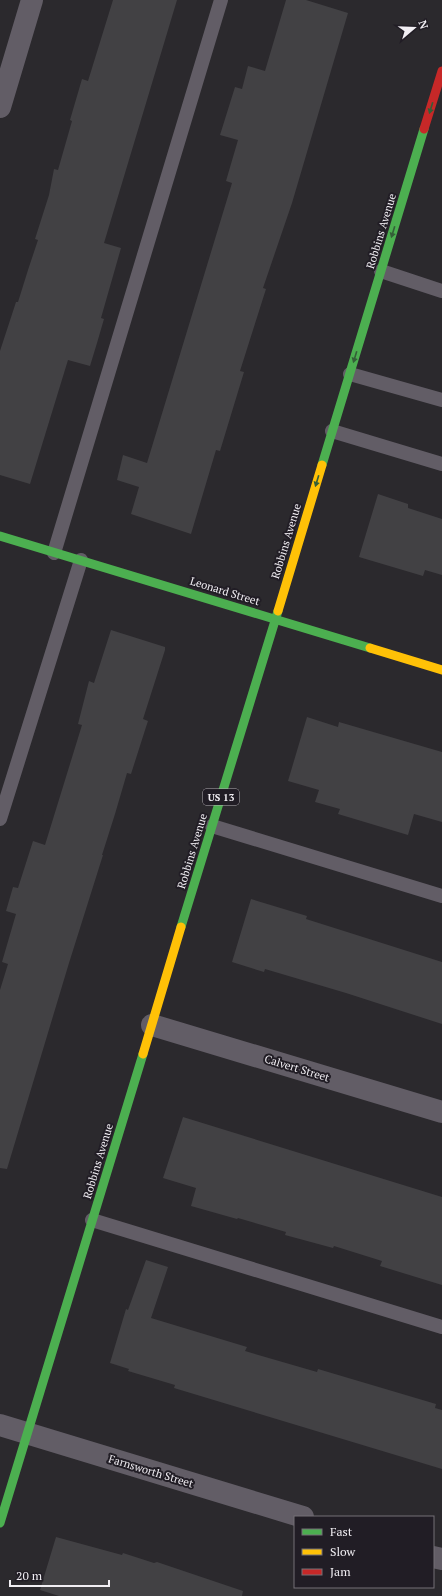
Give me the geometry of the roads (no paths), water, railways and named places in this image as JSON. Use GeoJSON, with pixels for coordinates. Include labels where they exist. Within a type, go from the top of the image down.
{"type":"FeatureCollection","features":[{"type":"Feature","properties":{"kind":"main road","name":"Robbins Avenue"},"geometry":{"type":"LineString","coordinates":[[0,1523],[442,71]]}},
{"type":"Feature","properties":{"kind":"main road","name":"Leonard Street"},"geometry":{"type":"LineString","coordinates":[[0,536],[442,670]]}},
{"type":"Feature","properties":{"kind":"street"},"geometry":{"type":"LineString","coordinates":[[0,107],[32,0]]}},
{"type":"Feature","properties":{"kind":"street","name":"Calvert Street"},"geometry":{"type":"LineString","coordinates":[[152,1025],[442,1112]]}},
{"type":"Feature","properties":{"kind":"street","name":"Farnsworth Street"},"geometry":{"type":"LineString","coordinates":[[0,1425],[300,1516]]}},
{"type":"Feature","properties":{"kind":"lane"},"geometry":{"type":"LineString","coordinates":[[54,552],[221,0]]}},
{"type":"Feature","properties":{"kind":"lane"},"geometry":{"type":"LineString","coordinates":[[381,271],[442,291]]}},
{"type":"Feature","properties":{"kind":"lane"},"geometry":{"type":"LineString","coordinates":[[350,374],[442,400]]}},
{"type":"Feature","properties":{"kind":"lane"},"geometry":{"type":"LineString","coordinates":[[332,431],[442,464]]}},
{"type":"Feature","properties":{"kind":"lane"},"geometry":{"type":"LineString","coordinates":[[0,819],[81,560]]}},
{"type":"Feature","properties":{"kind":"lane"},"geometry":{"type":"LineString","coordinates":[[212,826],[442,896]]}},
{"type":"Feature","properties":{"kind":"lane"},"geometry":{"type":"LineString","coordinates":[[92,1220],[442,1327]]}}]}
